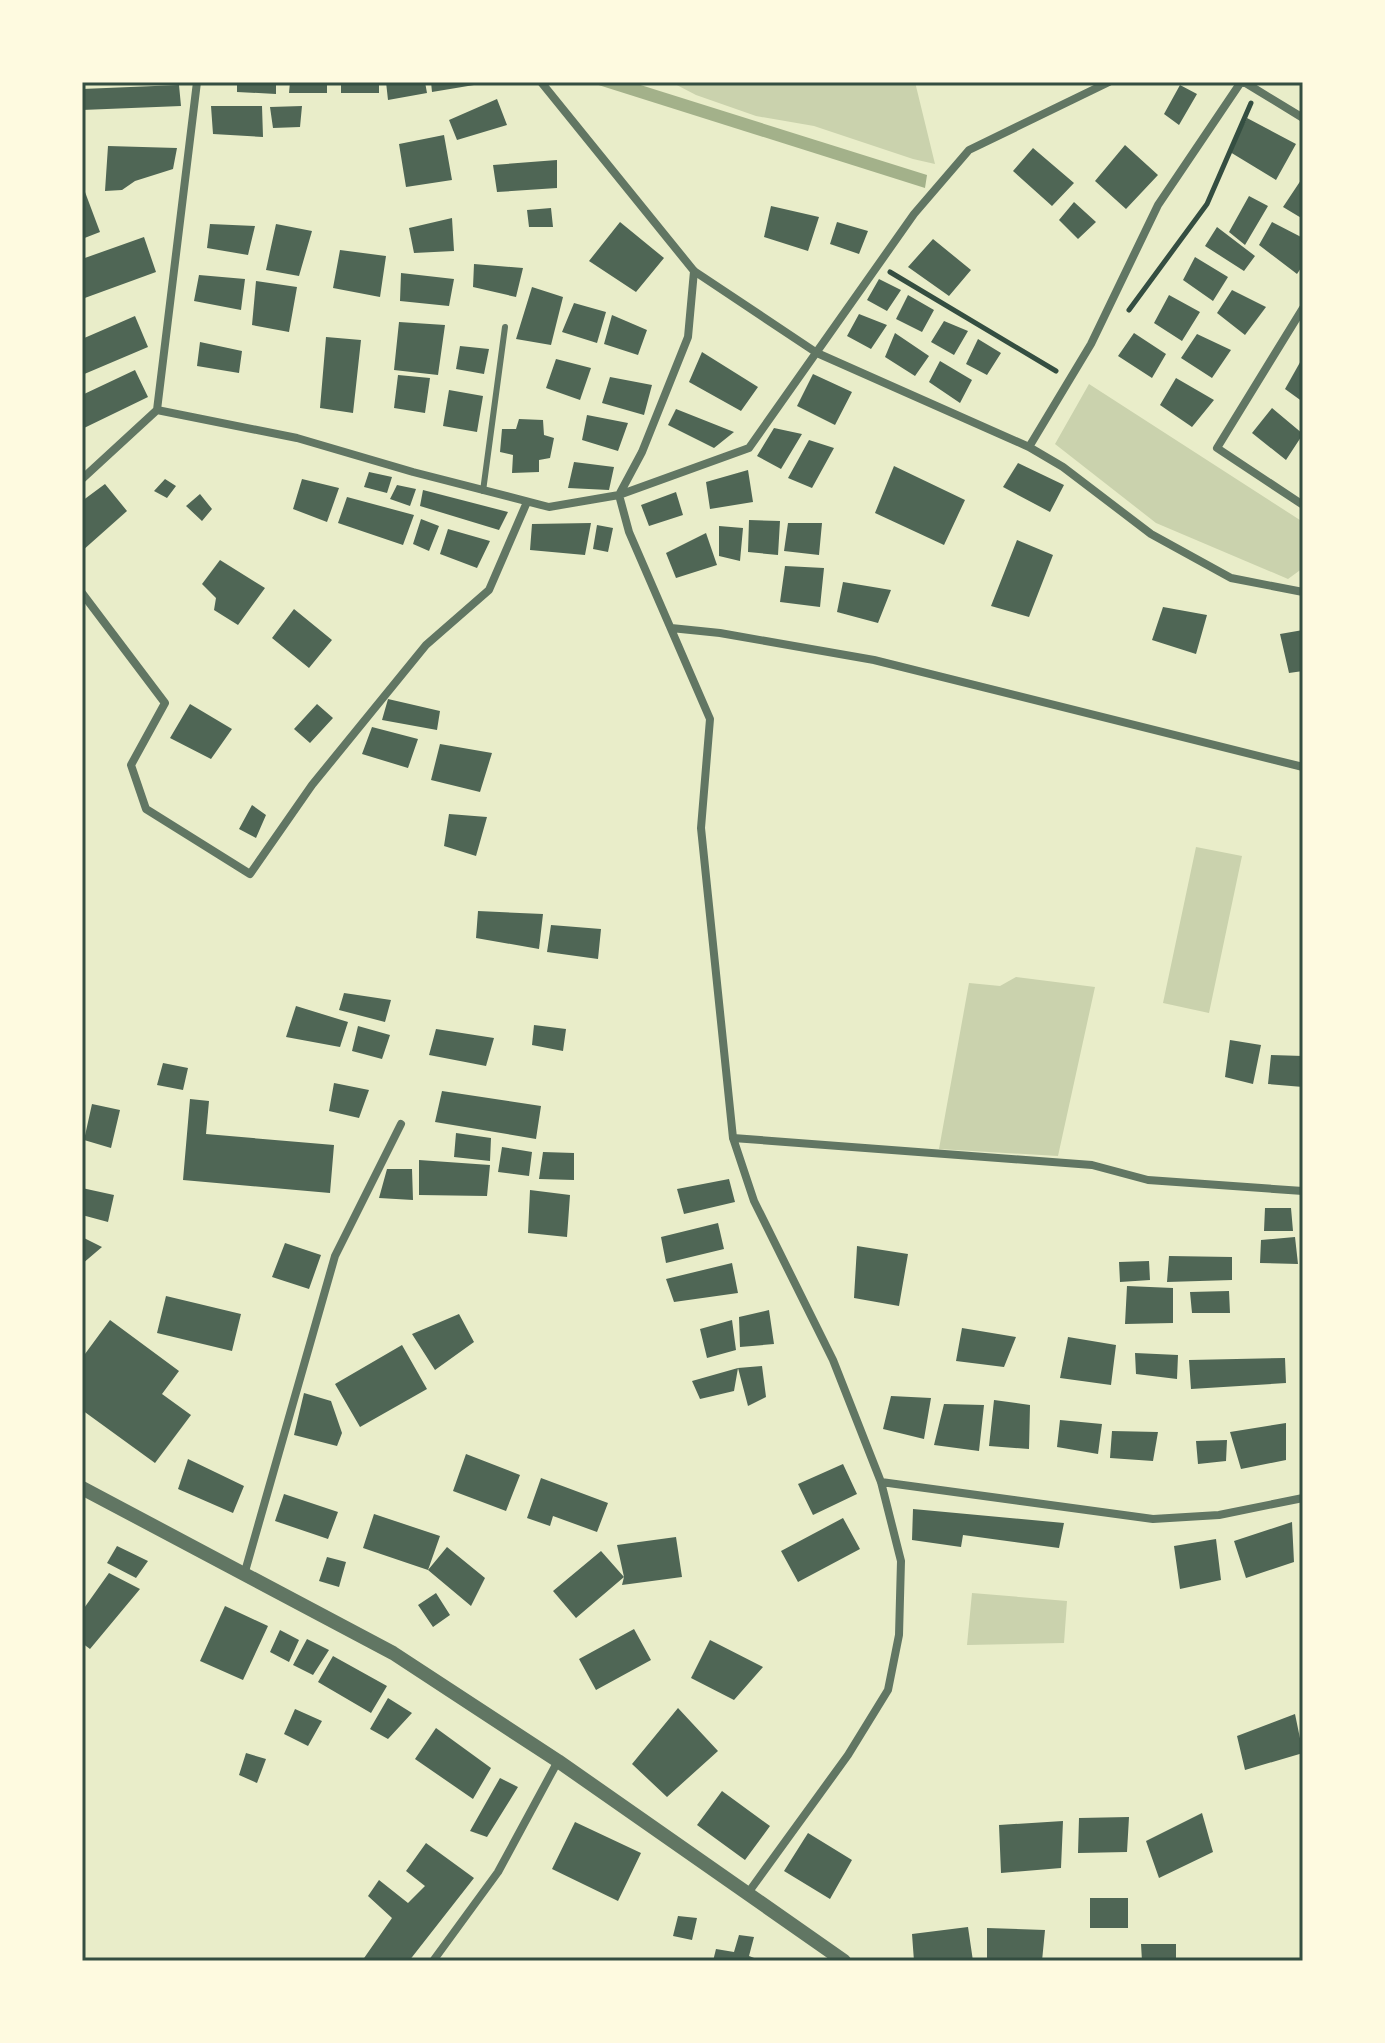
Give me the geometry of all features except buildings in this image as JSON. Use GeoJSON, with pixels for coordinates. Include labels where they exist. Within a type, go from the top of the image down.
{"type":"FeatureCollection","features":[{"type":"Feature","properties":{"kind":"street"},"geometry":{"type":"LineString","coordinates":[[82,479],[157,410],[197,82]]}},
{"type":"Feature","properties":{"kind":"street"},"geometry":{"type":"LineString","coordinates":[[541,82],[694,271],[817,353],[1029,447],[1063,467],[1151,534],[1231,578],[1303,592]]}},
{"type":"Feature","properties":{"kind":"street"},"geometry":{"type":"LineString","coordinates":[[157,410],[297,438],[549,507],[619,495],[749,448],[914,214],[969,150],[1109,82]]}},
{"type":"Feature","properties":{"kind":"street"},"geometry":{"type":"LineString","coordinates":[[1029,447],[1091,344],[1158,205],[1242,82],[1303,118]]}},
{"type":"Feature","properties":{"kind":"street"},"geometry":{"type":"LineString","coordinates":[[694,271],[688,337],[642,452],[619,495],[629,532],[710,719],[701,828],[733,1138],[754,1201],[833,1360],[881,1482],[901,1561],[899,1635],[888,1690],[848,1755],[748,1893]]}},
{"type":"Feature","properties":{"kind":"street"},"geometry":{"type":"LineString","coordinates":[[1303,308],[1217,448],[1303,505]]}},
{"type":"Feature","properties":{"kind":"street"},"geometry":{"type":"LineString","coordinates":[[82,593],[165,703],[131,765],[146,809],[250,874],[312,785],[417,657],[489,590],[527,502]]}},
{"type":"Feature","properties":{"kind":"street"},"geometry":{"type":"LineString","coordinates":[[671,628],[720,633],[874,660],[1303,767]]}},
{"type":"Feature","properties":{"kind":"street"},"geometry":{"type":"LineString","coordinates":[[244,1575],[335,1256],[401,1124]]}},
{"type":"Feature","properties":{"kind":"street"},"geometry":{"type":"LineString","coordinates":[[733,1138],[1092,1165],[1148,1180],[1303,1191]]}},
{"type":"Feature","properties":{"kind":"street"},"geometry":{"type":"LineString","coordinates":[[881,1482],[1153,1519],[1219,1515],[1303,1498]]}},
{"type":"Feature","properties":{"kind":"street"},"geometry":{"type":"LineString","coordinates":[[82,1488],[393,1653],[558,1761],[844,1961]]}},
{"type":"Feature","properties":{"kind":"street"},"geometry":{"type":"LineString","coordinates":[[433,1961],[498,1872],[558,1761]]}},
{"type":"Feature","properties":{"kind":"lane"},"geometry":{"type":"LineString","coordinates":[[483,491],[505,327]]}},
{"type":"Feature","properties":{"kind":"path"},"geometry":{"type":"LineString","coordinates":[[1121,320],[1207,204],[1257,89]]}},
{"type":"Feature","properties":{"kind":"path"},"geometry":{"type":"LineString","coordinates":[[879,265],[1070,379]]}},
{"type":"Feature","properties":{"kind":"shaded area"},"geometry":{"type":"Polygon","coordinates":[[[589,82],[631,82],[927,175],[925,188],[589,82]]]}},
{"type":"Feature","properties":{"kind":"shaded area"},"geometry":{"type":"Polygon","coordinates":[[[671,82],[915,82],[935,164],[814,126],[756,116],[696,95],[671,82]]]}},
{"type":"Feature","properties":{"kind":"shaded area"},"geometry":{"type":"Polygon","coordinates":[[[1089,384],[1303,522],[1303,568],[1288,579],[1156,523],[1055,444],[1089,384]]]}},
{"type":"Feature","properties":{"kind":"shaded area"},"geometry":{"type":"Polygon","coordinates":[[[1196,847],[1242,856],[1209,1013],[1163,1003],[1196,847]]]}},
{"type":"Feature","properties":{"kind":"shaded area"},"geometry":{"type":"Polygon","coordinates":[[[1016,977],[1095,987],[1058,1156],[939,1149],[969,983],[1000,986],[1016,977]]]}},
{"type":"Feature","properties":{"kind":"shaded area"},"geometry":{"type":"Polygon","coordinates":[[[972,1593],[1067,1601],[1064,1643],[967,1645],[972,1593]]]}}]}
